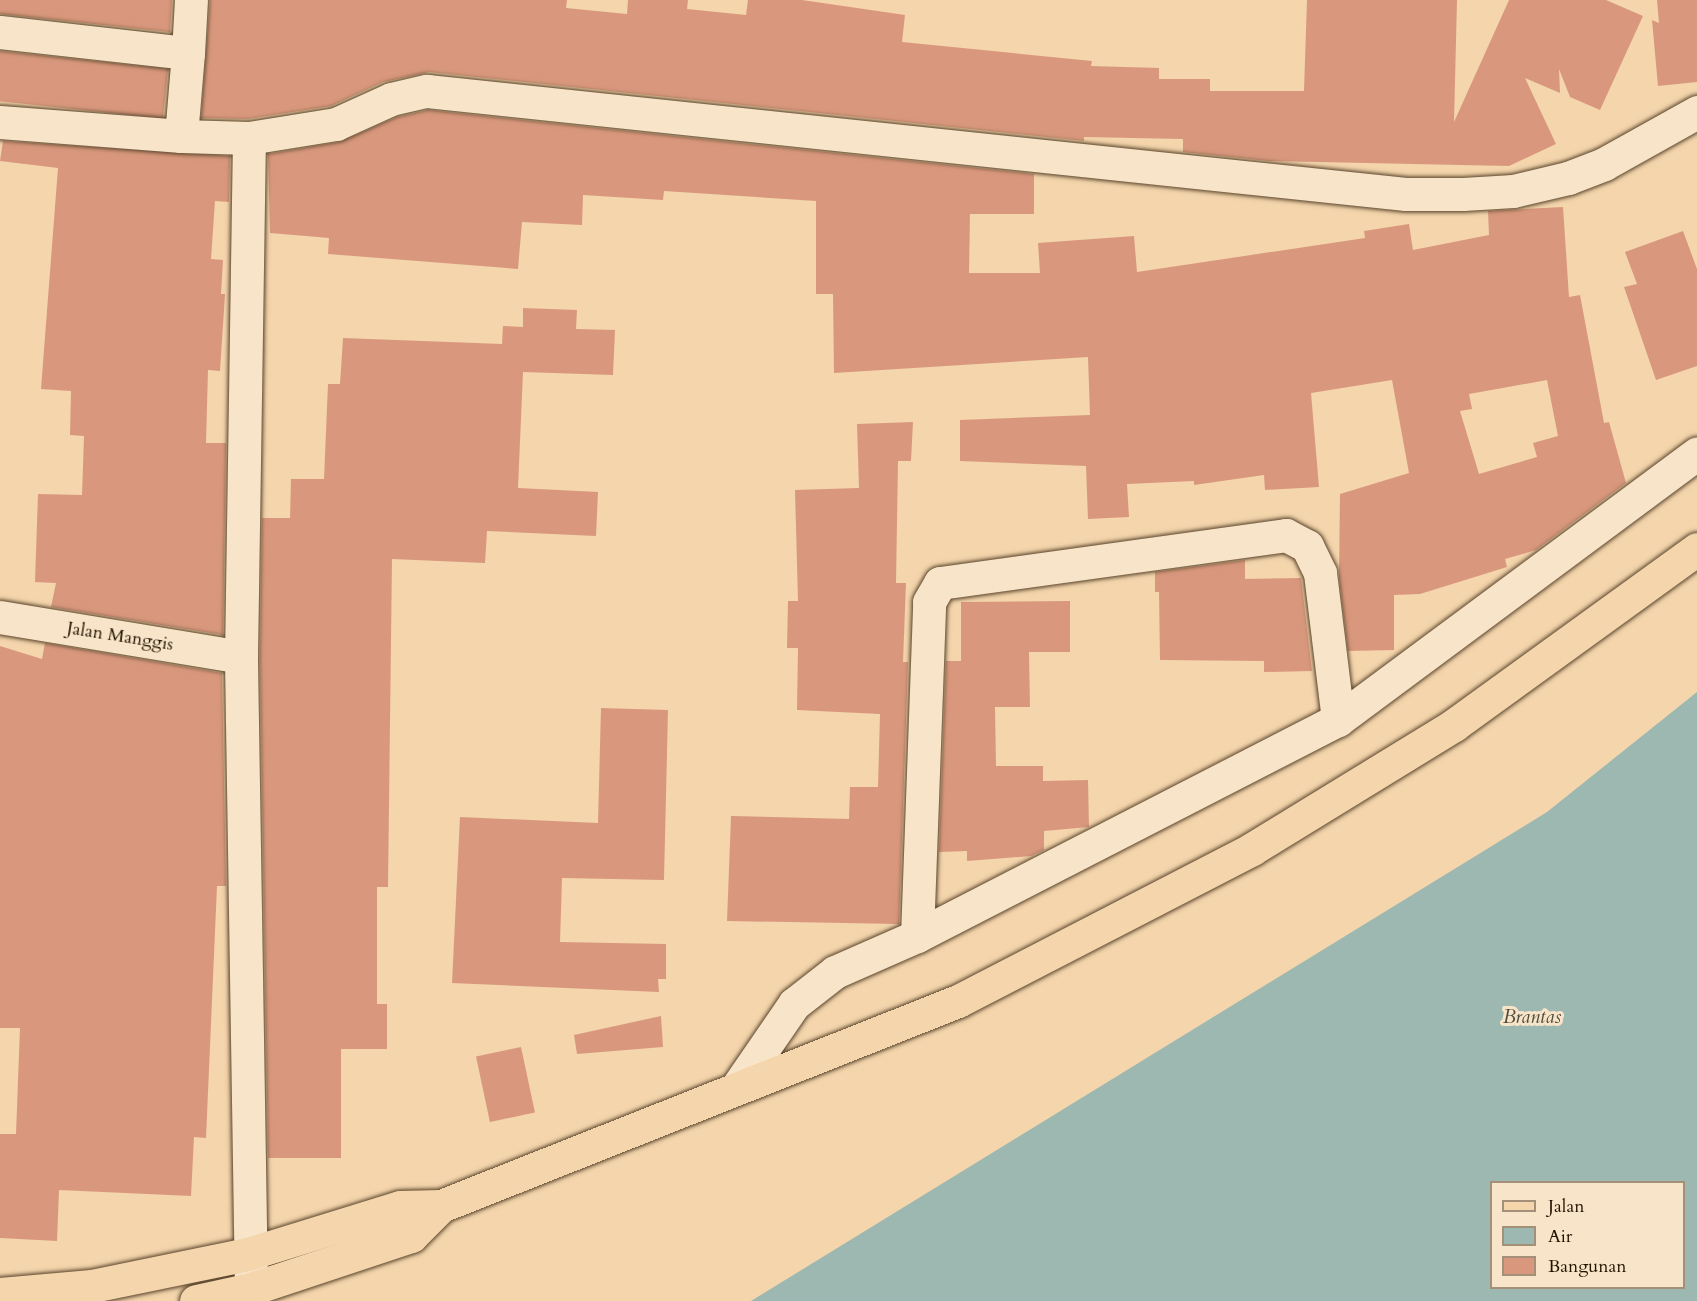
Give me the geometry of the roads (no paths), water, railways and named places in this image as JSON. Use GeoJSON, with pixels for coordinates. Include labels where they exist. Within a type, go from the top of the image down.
{"type":"FeatureCollection","features":[{"type":"Feature","properties":{"kind":"main road"},"geometry":{"type":"LineString","coordinates":[[0,1294],[92,1286],[248,1254],[400,1207],[441,1206],[958,1001],[1252,849],[1454,725],[1697,549]]}},
{"type":"Feature","properties":{"kind":"main road"},"geometry":{"type":"LineString","coordinates":[[196,1301],[251,1289],[411,1236],[441,1206]]}},
{"type":"Feature","properties":{"kind":"street"},"geometry":{"type":"LineString","coordinates":[[181,136],[191,0]]}},
{"type":"Feature","properties":{"kind":"street"},"geometry":{"type":"LineString","coordinates":[[0,32],[188,53]]}},
{"type":"Feature","properties":{"kind":"street"},"geometry":{"type":"LineString","coordinates":[[0,122],[181,136],[249,138],[336,124],[391,99],[427,91],[1406,194],[1463,194],[1513,191],[1568,178],[1604,164],[1697,112]]}},
{"type":"Feature","properties":{"kind":"street"},"geometry":{"type":"LineString","coordinates":[[249,138],[241,657],[248,1254],[251,1289]]}},
{"type":"Feature","properties":{"kind":"street"},"geometry":{"type":"LineString","coordinates":[[737,1088],[794,1004],[835,972],[916,936],[1338,720],[1697,453]]}},
{"type":"Feature","properties":{"kind":"street"},"geometry":{"type":"LineString","coordinates":[[916,936],[930,603],[940,583],[1286,535],[1307,546],[1320,573],[1338,720]]}},
{"type":"Feature","properties":{"kind":"street","name":"Jalan Manggis"},"geometry":{"type":"LineString","coordinates":[[0,617],[241,657]]}},
{"type":"Feature","properties":{"kind":"water","name":"Brantas"},"geometry":{"type":"Polygon","coordinates":[[[1697,692],[1697,1301],[751,1301],[1547,812],[1697,692]]]}}]}
